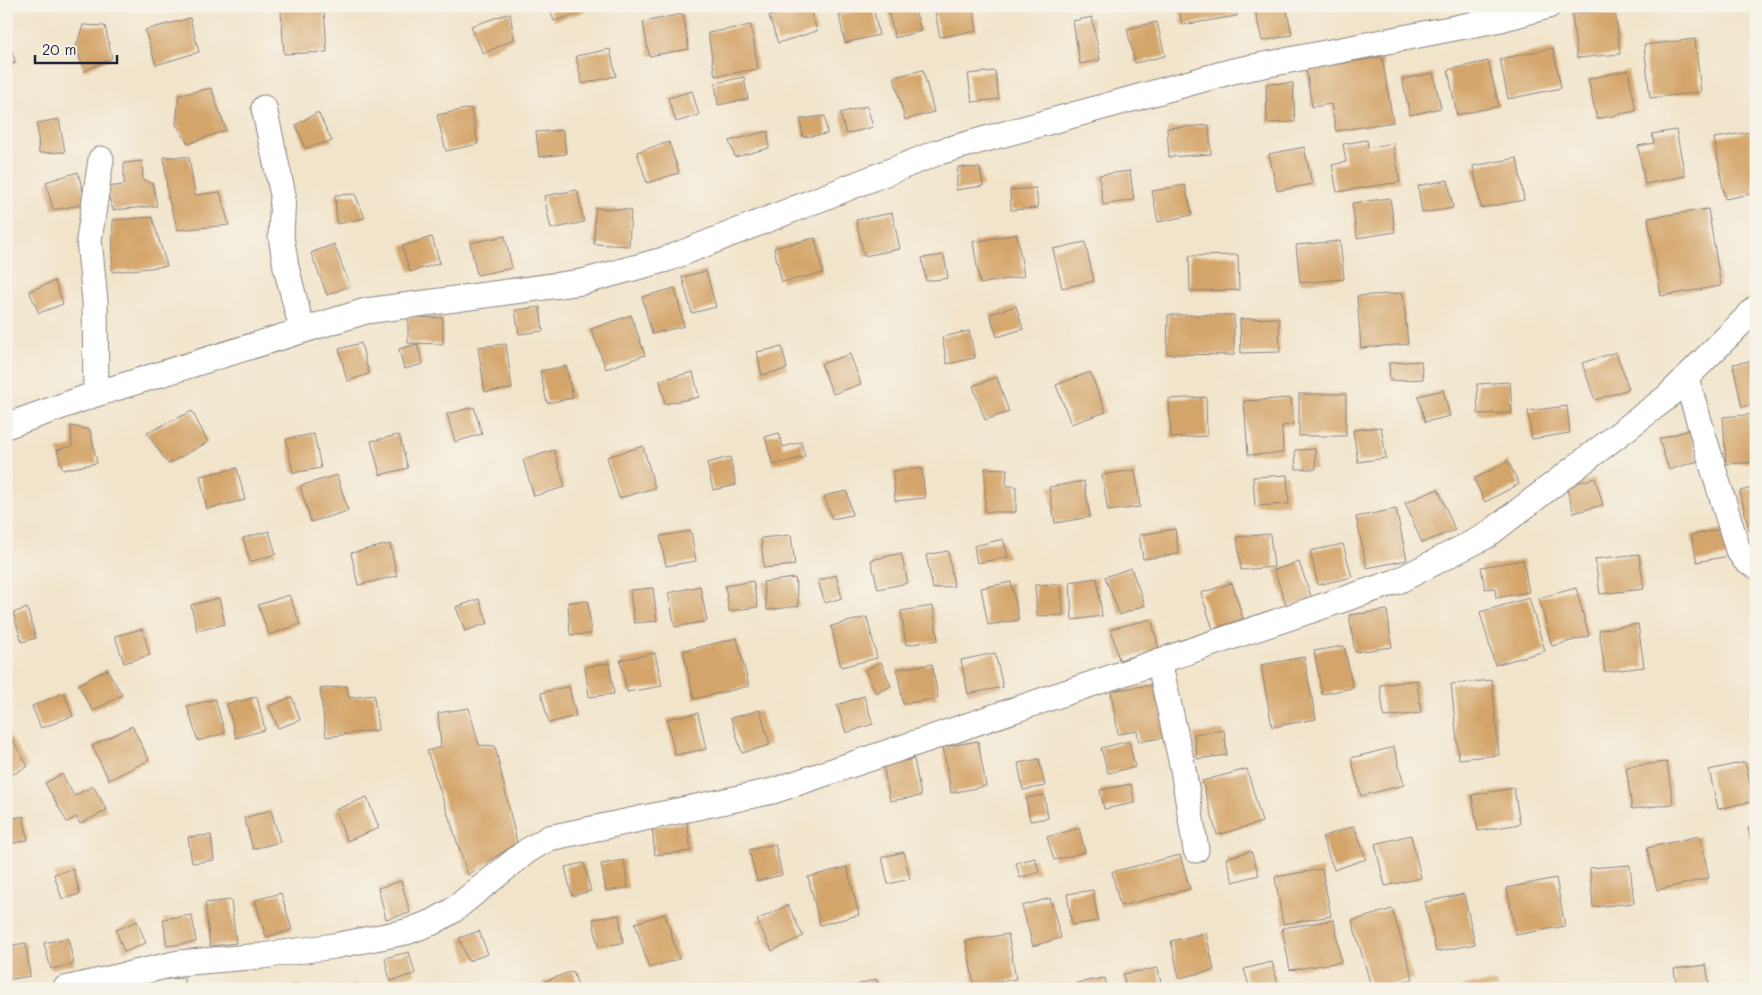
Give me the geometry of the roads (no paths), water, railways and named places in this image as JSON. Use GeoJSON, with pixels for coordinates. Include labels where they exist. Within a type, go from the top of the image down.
{"type":"FeatureCollection","features":[{"type":"Feature","properties":{"kind":"street"},"geometry":{"type":"LineString","coordinates":[[6,426],[96,394],[302,329],[366,311],[582,282],[667,259],[939,152],[1233,71],[1501,20],[1548,6]]}},
{"type":"Feature","properties":{"kind":"street"},"geometry":{"type":"LineString","coordinates":[[264,108],[283,195],[281,236],[286,267],[302,329]]}},
{"type":"Feature","properties":{"kind":"street"},"geometry":{"type":"LineString","coordinates":[[96,394],[95,301],[89,240],[101,159]]}},
{"type":"Feature","properties":{"kind":"street"},"geometry":{"type":"LineString","coordinates":[[65,989],[180,963],[271,955],[334,946],[406,932],[433,922],[452,911],[527,851],[549,838],[773,792],[1398,581],[1486,536],[1666,398],[1756,308]]}},
{"type":"Feature","properties":{"kind":"street"},"geometry":{"type":"LineString","coordinates":[[1686,378],[1738,550],[1746,561],[1756,566]]}},
{"type":"Feature","properties":{"kind":"street"},"geometry":{"type":"LineString","coordinates":[[1159,661],[1183,770],[1196,850]]}}]}
